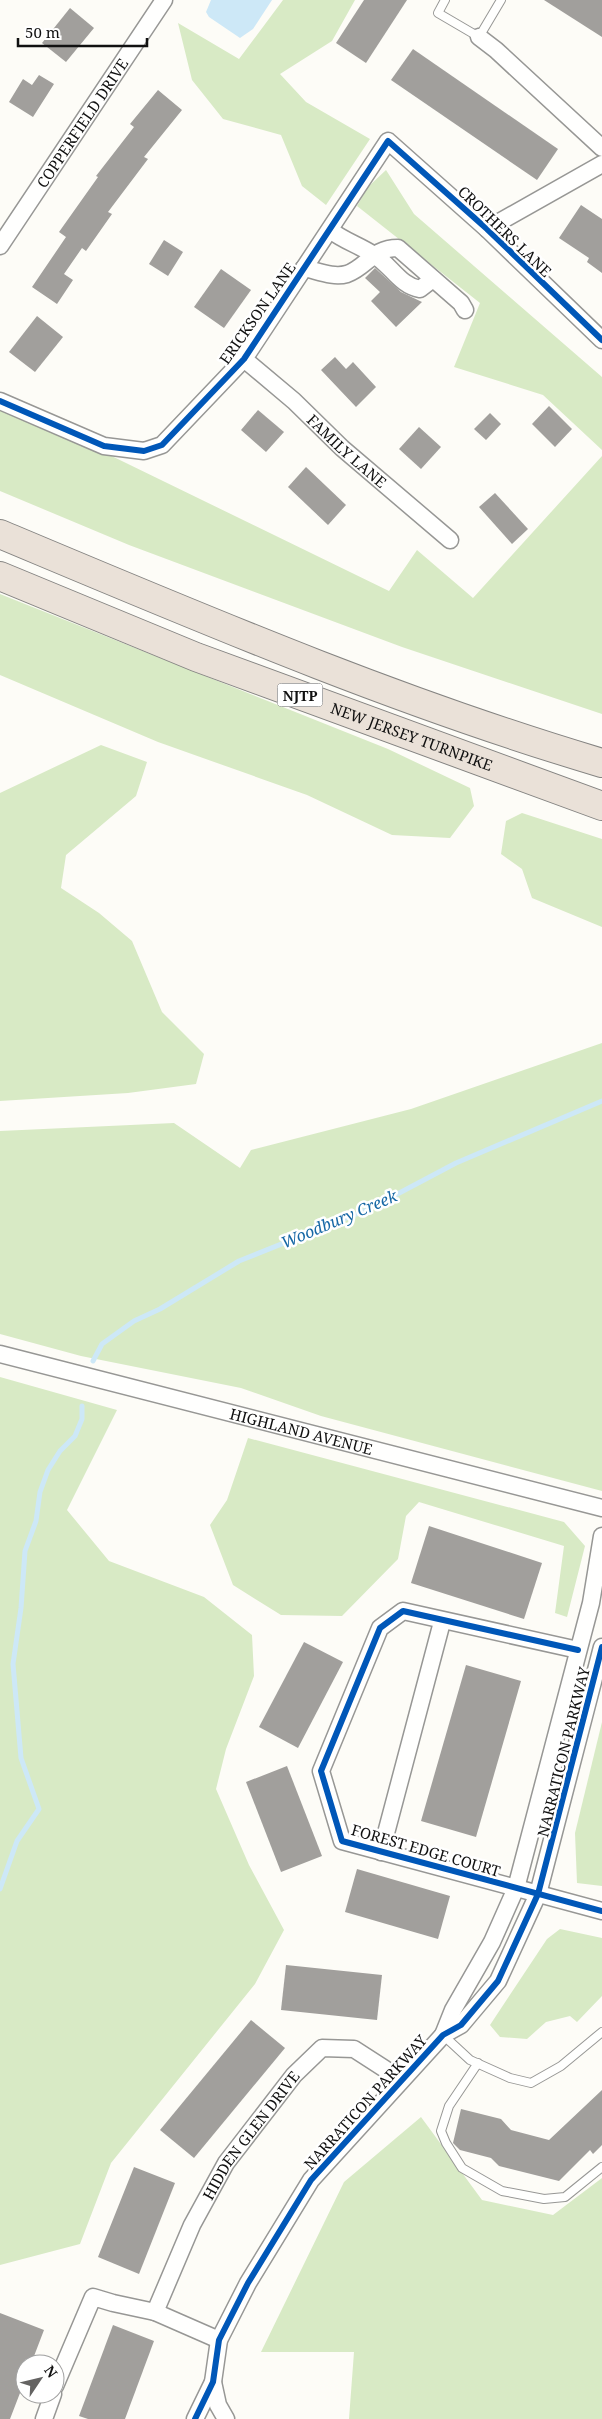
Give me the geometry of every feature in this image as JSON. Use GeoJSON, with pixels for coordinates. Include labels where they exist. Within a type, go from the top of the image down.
{"type":"FeatureCollection","features":[{"type":"Feature","properties":{"kind":"highway","name":"NJTP"},"geometry":{"type":"LineString","coordinates":[[0,534],[231,630],[398,696],[602,763]]}},
{"type":"Feature","properties":{"kind":"highway","name":"NEW JERSEY TURNPIKE"},"geometry":{"type":"LineString","coordinates":[[0,576],[196,657],[602,806]]}},
{"type":"Feature","properties":{"kind":"street","name":"COPPERFIELD DRIVE"},"geometry":{"type":"LineString","coordinates":[[0,246],[164,0]]}},
{"type":"Feature","properties":{"kind":"street"},"geometry":{"type":"LineString","coordinates":[[479,37],[496,50],[602,148]]}},
{"type":"Feature","properties":{"kind":"street","name":"CROTHERS LANE"},"geometry":{"type":"LineString","coordinates":[[388,141],[487,229],[602,340]]}},
{"type":"Feature","properties":{"kind":"street","name":"ERICKSON LANE"},"geometry":{"type":"LineString","coordinates":[[0,401],[104,446],[144,451],[162,445],[244,359],[388,141]]}},
{"type":"Feature","properties":{"kind":"street"},"geometry":{"type":"LineString","coordinates":[[487,229],[602,164]]}},
{"type":"Feature","properties":{"kind":"street"},"geometry":{"type":"LineString","coordinates":[[330,230],[340,238],[374,255],[411,288],[420,289],[433,279],[461,303],[465,310]]}},
{"type":"Feature","properties":{"kind":"street"},"geometry":{"type":"LineString","coordinates":[[304,268],[331,275],[347,274],[374,255]]}},
{"type":"Feature","properties":{"kind":"street","name":"FAMILY LANE"},"geometry":{"type":"LineString","coordinates":[[244,359],[294,401],[342,448],[450,540]]}},
{"type":"Feature","properties":{"kind":"street","name":"HIGHLAND AVENUE"},"geometry":{"type":"LineString","coordinates":[[0,1354],[602,1508]]}},
{"type":"Feature","properties":{"kind":"street","name":"NARRATICON PARKWAY"},"geometry":{"type":"LineString","coordinates":[[444,2035],[453,2010],[492,1942],[516,1888],[591,1603],[602,1536]]}},
{"type":"Feature","properties":{"kind":"street","name":"FOREST EDGE COURT"},"geometry":{"type":"LineString","coordinates":[[578,1650],[442,1622],[403,1611],[380,1628],[321,1771],[342,1842],[602,1911]]}},
{"type":"Feature","properties":{"kind":"street","name":"FOREST EDGE COURT"},"geometry":{"type":"LineString","coordinates":[[381,1852],[442,1622]]}},
{"type":"Feature","properties":{"kind":"street","name":"NARRATICON PARKWAY"},"geometry":{"type":"LineString","coordinates":[[213,2382],[219,2340],[248,2283],[311,2180],[444,2035],[461,2025],[498,1981],[538,1894],[602,1647]]}},
{"type":"Feature","properties":{"kind":"street","name":"HIDDEN GLEN DRIVE"},"geometry":{"type":"LineString","coordinates":[[155,2312],[192,2225],[226,2163],[294,2075],[322,2048],[354,2049],[386,2069],[398,2084]]}},
{"type":"Feature","properties":{"kind":"street"},"geometry":{"type":"LineString","coordinates":[[65,2363],[93,2297],[155,2312],[219,2340]]}},
{"type":"Feature","properties":{"kind":"street"},"geometry":{"type":"LineString","coordinates":[[195,2419],[213,2382]]}},
{"type":"Feature","properties":{"kind":"street"},"geometry":{"type":"LineString","coordinates":[[213,2382],[218,2405],[226,2419]]}},
{"type":"Feature","properties":{"kind":"street"},"geometry":{"type":"LineString","coordinates":[[44,2419],[49,2404]]}},
{"type":"Feature","properties":{"kind":"lane"},"geometry":{"type":"LineString","coordinates":[[445,0],[438,13],[479,37],[501,0]]}},
{"type":"Feature","properties":{"kind":"lane"},"geometry":{"type":"LineString","coordinates":[[444,2035],[470,2060],[510,2078],[531,2084],[561,2066],[602,2032]]}},
{"type":"Feature","properties":{"kind":"lane"},"geometry":{"type":"LineString","coordinates":[[478,2063],[449,2106],[441,2131],[446,2143],[462,2168],[502,2191],[544,2199],[565,2197],[602,2167]]}},
{"type":"Feature","properties":{"kind":"green space"},"geometry":{"type":"Polygon","coordinates":[[[283,0],[355,0],[332,41],[280,74],[306,102],[370,139],[326,205],[302,186],[281,135],[223,119],[192,80],[178,23],[239,59],[283,0]]]}},
{"type":"Feature","properties":{"kind":"green space"},"geometry":{"type":"Polygon","coordinates":[[[386,170],[414,214],[602,377],[602,450],[543,395],[454,367],[480,303],[357,206],[368,187],[386,170]]]}},
{"type":"Feature","properties":{"kind":"green space"},"geometry":{"type":"Polygon","coordinates":[[[0,404],[50,426],[389,591],[417,550],[473,598],[602,456],[602,714],[402,647],[129,545],[0,491],[0,404]]]}},
{"type":"Feature","properties":{"kind":"green space"},"geometry":{"type":"Polygon","coordinates":[[[0,594],[388,749],[470,788],[474,806],[450,838],[392,835],[307,795],[158,742],[0,675],[0,594]]]}},
{"type":"Feature","properties":{"kind":"green space"},"geometry":{"type":"Polygon","coordinates":[[[101,745],[147,762],[136,796],[66,855],[61,888],[99,913],[132,941],[162,1012],[204,1054],[196,1084],[128,1093],[0,1101],[0,793],[101,745]]]}},
{"type":"Feature","properties":{"kind":"green space"},"geometry":{"type":"Polygon","coordinates":[[[522,813],[602,839],[602,927],[532,898],[522,869],[501,854],[506,821],[522,813]]]}},
{"type":"Feature","properties":{"kind":"green space"},"geometry":{"type":"Polygon","coordinates":[[[602,1043],[602,1491],[321,1416],[241,1388],[81,1356],[0,1334],[0,1131],[174,1123],[240,1168],[251,1150],[411,1109],[602,1043]]]}},
{"type":"Feature","properties":{"kind":"green space"},"geometry":{"type":"Polygon","coordinates":[[[0,1377],[117,1410],[67,1510],[109,1561],[204,1597],[252,1635],[254,1676],[226,1749],[216,1789],[249,1865],[284,1930],[255,1984],[111,2163],[80,2244],[0,2265],[0,1377]]]}},
{"type":"Feature","properties":{"kind":"green space"},"geometry":{"type":"Polygon","coordinates":[[[248,1438],[564,1522],[585,1546],[567,1617],[555,1613],[564,1546],[419,1502],[406,1516],[398,1559],[342,1616],[281,1615],[233,1585],[210,1525],[227,1500],[248,1438]]]}},
{"type":"Feature","properties":{"kind":"green space"},"geometry":{"type":"Polygon","coordinates":[[[602,1722],[602,1886],[577,1883],[575,1833],[602,1722]]]}},
{"type":"Feature","properties":{"kind":"green space"},"geometry":{"type":"Polygon","coordinates":[[[560,1929],[602,1938],[602,1996],[577,2022],[570,2016],[546,2022],[527,2039],[500,2037],[490,2025],[547,1939],[560,1929]]]}},
{"type":"Feature","properties":{"kind":"green space"},"geometry":{"type":"Polygon","coordinates":[[[421,2117],[482,2200],[553,2215],[602,2178],[602,2419],[349,2419],[354,2352],[261,2352],[344,2182],[421,2117]]]}},
{"type":"Feature","properties":{"kind":"water"},"geometry":{"type":"Polygon","coordinates":[[[211,0],[272,0],[253,29],[240,38],[209,17],[206,12],[211,0]]]}},
{"type":"Feature","properties":{"kind":"building"},"geometry":{"type":"Polygon","coordinates":[[[364,0],[407,0],[366,63],[336,43],[364,0]]]}},
{"type":"Feature","properties":{"kind":"building"},"geometry":{"type":"Polygon","coordinates":[[[544,0],[602,0],[602,37],[544,0]]]}},
{"type":"Feature","properties":{"kind":"building"},"geometry":{"type":"Polygon","coordinates":[[[70,8],[94,28],[66,62],[42,43],[70,8]]]}},
{"type":"Feature","properties":{"kind":"building"},"geometry":{"type":"Polygon","coordinates":[[[413,49],[558,149],[537,180],[391,80],[413,49]]]}},
{"type":"Feature","properties":{"kind":"building"},"geometry":{"type":"Polygon","coordinates":[[[39,75],[54,84],[33,117],[9,102],[23,79],[32,85],[39,75]]]}},
{"type":"Feature","properties":{"kind":"building"},"geometry":{"type":"Polygon","coordinates":[[[158,90],[182,110],[144,157],[148,159],[108,212],[112,214],[86,251],[82,248],[64,274],[73,280],[57,304],[32,287],[66,237],[59,232],[98,177],[96,176],[134,127],[130,124],[158,90]]]}},
{"type":"Feature","properties":{"kind":"building"},"geometry":{"type":"Polygon","coordinates":[[[581,205],[602,219],[602,273],[587,262],[589,258],[559,238],[581,205]]]}},
{"type":"Feature","properties":{"kind":"building"},"geometry":{"type":"Polygon","coordinates":[[[164,240],[183,252],[168,276],[149,264],[164,240]]]}},
{"type":"Feature","properties":{"kind":"building"},"geometry":{"type":"Polygon","coordinates":[[[375,268],[401,292],[422,302],[396,327],[371,301],[380,292],[365,278],[375,268]]]}},
{"type":"Feature","properties":{"kind":"building"},"geometry":{"type":"Polygon","coordinates":[[[221,269],[251,290],[224,328],[194,307],[221,269]]]}},
{"type":"Feature","properties":{"kind":"building"},"geometry":{"type":"Polygon","coordinates":[[[37,316],[63,337],[35,372],[9,352],[37,316]]]}},
{"type":"Feature","properties":{"kind":"building"},"geometry":{"type":"Polygon","coordinates":[[[335,357],[346,369],[353,362],[376,387],[356,407],[321,370],[335,357]]]}},
{"type":"Feature","properties":{"kind":"building"},"geometry":{"type":"Polygon","coordinates":[[[549,406],[572,429],[555,447],[532,424],[549,406]]]}},
{"type":"Feature","properties":{"kind":"building"},"geometry":{"type":"Polygon","coordinates":[[[258,410],[284,432],[266,452],[241,430],[258,410]]]}},
{"type":"Feature","properties":{"kind":"building"},"geometry":{"type":"Polygon","coordinates":[[[490,413],[501,424],[486,440],[474,429],[490,413]]]}},
{"type":"Feature","properties":{"kind":"building"},"geometry":{"type":"Polygon","coordinates":[[[419,427],[441,447],[421,469],[399,449],[419,427]]]}},
{"type":"Feature","properties":{"kind":"building"},"geometry":{"type":"Polygon","coordinates":[[[306,467],[346,505],[328,525],[288,487],[306,467]]]}},
{"type":"Feature","properties":{"kind":"building"},"geometry":{"type":"Polygon","coordinates":[[[495,493],[528,529],[512,544],[479,507],[495,493]]]}},
{"type":"Feature","properties":{"kind":"building"},"geometry":{"type":"Polygon","coordinates":[[[429,1526],[542,1563],[524,1619],[411,1583],[429,1526]]]}},
{"type":"Feature","properties":{"kind":"building"},"geometry":{"type":"Polygon","coordinates":[[[304,1642],[343,1662],[298,1748],[259,1727],[304,1642]]]}},
{"type":"Feature","properties":{"kind":"building"},"geometry":{"type":"Polygon","coordinates":[[[466,1665],[521,1681],[476,1837],[421,1821],[466,1665]]]}},
{"type":"Feature","properties":{"kind":"building"},"geometry":{"type":"Polygon","coordinates":[[[287,1766],[322,1856],[281,1872],[246,1782],[287,1766]]]}},
{"type":"Feature","properties":{"kind":"building"},"geometry":{"type":"Polygon","coordinates":[[[357,1869],[450,1896],[438,1939],[345,1912],[357,1869]]]}},
{"type":"Feature","properties":{"kind":"building"},"geometry":{"type":"Polygon","coordinates":[[[286,1965],[382,1975],[377,2020],[281,2010],[286,1965]]]}},
{"type":"Feature","properties":{"kind":"building"},"geometry":{"type":"Polygon","coordinates":[[[251,2020],[285,2048],[194,2158],[160,2130],[251,2020]]]}},
{"type":"Feature","properties":{"kind":"building"},"geometry":{"type":"Polygon","coordinates":[[[602,2090],[602,2145],[593,2154],[590,2150],[559,2181],[499,2166],[491,2158],[460,2150],[453,2143],[461,2109],[501,2119],[511,2130],[549,2140],[602,2090]]]}},
{"type":"Feature","properties":{"kind":"building"},"geometry":{"type":"Polygon","coordinates":[[[134,2167],[175,2183],[139,2274],[98,2257],[134,2167]]]}},
{"type":"Feature","properties":{"kind":"building"},"geometry":{"type":"Polygon","coordinates":[[[0,2313],[44,2330],[35,2354],[15,2354],[16,2404],[10,2419],[0,2419],[0,2313]]]}},
{"type":"Feature","properties":{"kind":"building"},"geometry":{"type":"Polygon","coordinates":[[[113,2325],[154,2341],[125,2419],[88,2419],[79,2416],[113,2325]]]}},
{"type":"Feature","properties":{"kind":"waterway","name":"Woodbury Creek"},"geometry":{"type":"LineString","coordinates":[[93,1361],[102,1344],[134,1321],[160,1309],[239,1261],[369,1209],[456,1163],[602,1101]]}},
{"type":"Feature","properties":{"kind":"waterway","name":"Woodbury Creek"},"geometry":{"type":"LineString","coordinates":[[0,1889],[17,1841],[39,1809],[21,1758],[13,1664],[21,1608],[25,1551],[36,1521],[40,1492],[48,1470],[60,1451],[75,1436],[82,1419],[82,1406]]}},
{"type":"Feature","properties":{"kind":"cycle path"},"geometry":{"type":"LineString","coordinates":[[0,401],[104,446],[144,451],[162,445],[244,359],[388,141],[487,229],[602,340]]}},
{"type":"Feature","properties":{"kind":"cycle path"},"geometry":{"type":"LineString","coordinates":[[578,1650],[403,1611],[380,1628],[321,1771],[342,1841],[602,1911]]}},
{"type":"Feature","properties":{"kind":"cycle path"},"geometry":{"type":"LineString","coordinates":[[195,2419],[213,2382],[219,2340],[248,2283],[311,2180],[443,2035],[461,2025],[498,1981],[538,1894],[602,1647]]}}]}
